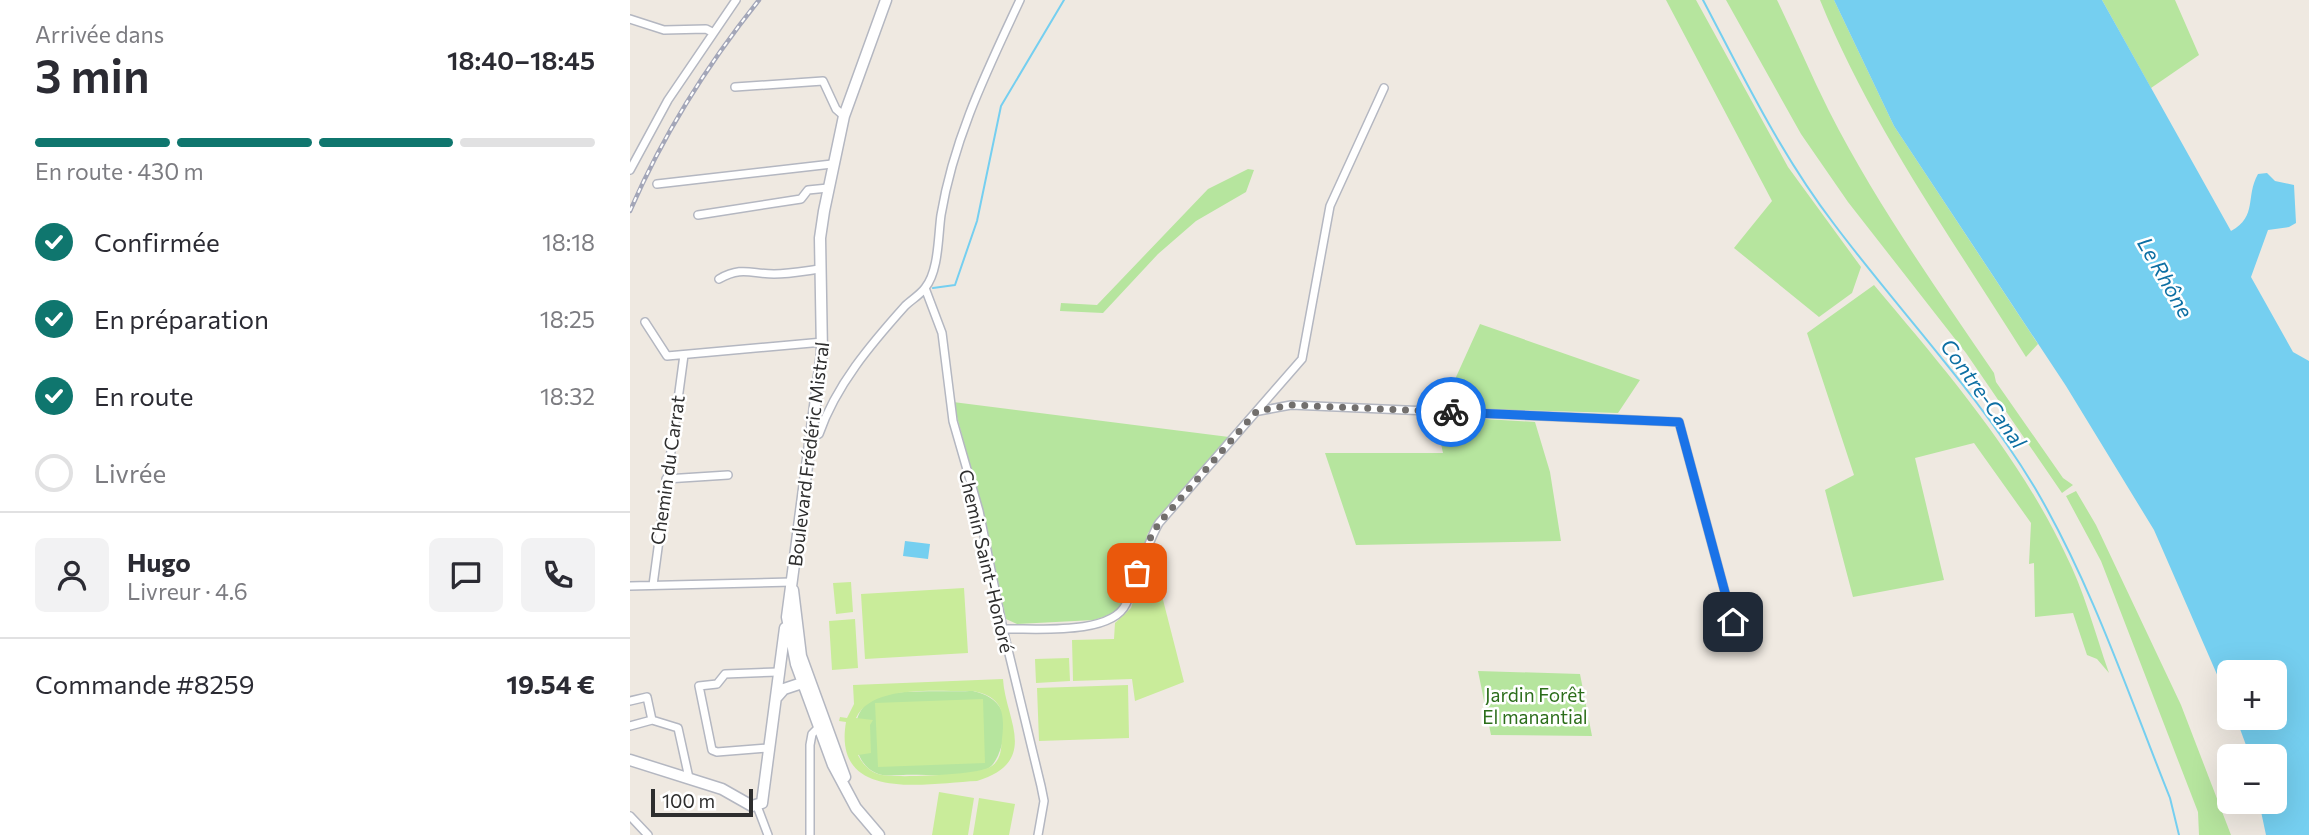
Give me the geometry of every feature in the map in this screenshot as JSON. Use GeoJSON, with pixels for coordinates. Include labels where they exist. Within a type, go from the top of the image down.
{"type":"FeatureCollection","features":[{"type":"Feature","properties":{"kind":"main road","name":"Boulevard Frédéric Mistral"},"geometry":{"type":"LineString","coordinates":[[757,806],[764,798],[778,671],[812,438],[823,342],[820,238],[828,188],[844,116],[886,0]]}},
{"type":"Feature","properties":{"kind":"main road","name":"Boulevard Frédéric Mistral"},"geometry":{"type":"LineString","coordinates":[[792,582],[804,678]]}},
{"type":"Feature","properties":{"kind":"main road","name":"Boulevard Frédéric Mistral"},"geometry":{"type":"LineString","coordinates":[[787,617],[796,664]]}},
{"type":"Feature","properties":{"kind":"main road"},"geometry":{"type":"LineString","coordinates":[[778,671],[787,663],[796,664],[851,791],[867,821]]}},
{"type":"Feature","properties":{"kind":"main road"},"geometry":{"type":"LineString","coordinates":[[775,701],[783,689],[804,678]]}},
{"type":"Feature","properties":{"kind":"main road"},"geometry":{"type":"LineString","coordinates":[[804,678],[818,728],[840,780],[879,835]]}},
{"type":"Feature","properties":{"kind":"main road"},"geometry":{"type":"LineString","coordinates":[[630,760],[689,778],[757,806]]}},
{"type":"Feature","properties":{"kind":"street"},"geometry":{"type":"LineString","coordinates":[[630,170],[668,100],[736,0]]}},
{"type":"Feature","properties":{"kind":"street"},"geometry":{"type":"LineString","coordinates":[[812,438],[819,435],[826,416],[847,379],[885,329],[925,288],[935,258],[953,156],[974,96],[1020,0]]}},
{"type":"Feature","properties":{"kind":"street"},"geometry":{"type":"LineString","coordinates":[[630,19],[664,30],[712,32]]}},
{"type":"Feature","properties":{"kind":"street"},"geometry":{"type":"LineString","coordinates":[[735,87],[823,81],[836,109],[844,116]]}},
{"type":"Feature","properties":{"kind":"street"},"geometry":{"type":"LineString","coordinates":[[1003,629],[1103,624],[1118,616],[1126,605],[1147,544],[1159,523],[1303,359],[1330,206],[1384,88]]}},
{"type":"Feature","properties":{"kind":"street"},"geometry":{"type":"LineString","coordinates":[[657,184],[832,164]]}},
{"type":"Feature","properties":{"kind":"street"},"geometry":{"type":"LineString","coordinates":[[698,215],[801,199],[808,190],[828,188]]}},
{"type":"Feature","properties":{"kind":"street"},"geometry":{"type":"LineString","coordinates":[[719,279],[730,273],[753,270],[773,274],[820,269]]}},
{"type":"Feature","properties":{"kind":"street","name":"Chemin Saint-Honoré"},"geometry":{"type":"LineString","coordinates":[[925,288],[942,333],[957,442],[979,511],[1003,629],[1044,801],[1038,835]]}},
{"type":"Feature","properties":{"kind":"street"},"geometry":{"type":"LineString","coordinates":[[645,322],[667,356],[823,342]]}},
{"type":"Feature","properties":{"kind":"street","name":"Chemin du Carrat"},"geometry":{"type":"LineString","coordinates":[[653,586],[684,355]]}},
{"type":"Feature","properties":{"kind":"street"},"geometry":{"type":"LineString","coordinates":[[1257,411],[1291,405],[1679,422],[1733,622]]}},
{"type":"Feature","properties":{"kind":"street"},"geometry":{"type":"LineString","coordinates":[[666,479],[728,475]]}},
{"type":"Feature","properties":{"kind":"street"},"geometry":{"type":"LineString","coordinates":[[630,586],[792,582]]}},
{"type":"Feature","properties":{"kind":"street"},"geometry":{"type":"LineString","coordinates":[[768,748],[717,752],[712,750],[699,686],[717,684],[725,674],[778,671]]}},
{"type":"Feature","properties":{"kind":"street"},"geometry":{"type":"LineString","coordinates":[[630,701],[647,697],[652,720]]}},
{"type":"Feature","properties":{"kind":"street"},"geometry":{"type":"LineString","coordinates":[[630,726],[652,720],[678,728],[689,778]]}},
{"type":"Feature","properties":{"kind":"street"},"geometry":{"type":"LineString","coordinates":[[810,835],[810,744],[812,734],[818,728]]}},
{"type":"Feature","properties":{"kind":"street"},"geometry":{"type":"LineString","coordinates":[[757,806],[768,835]]}},
{"type":"Feature","properties":{"kind":"street"},"geometry":{"type":"LineString","coordinates":[[630,816],[648,835]]}},
{"type":"Feature","properties":{"kind":"green space"},"geometry":{"type":"Polygon","coordinates":[[[1666,0],[1696,0],[1788,167],[1861,267],[1852,293],[1819,317],[1734,248],[1772,201],[1666,0]]]}},
{"type":"Feature","properties":{"kind":"green space"},"geometry":{"type":"Polygon","coordinates":[[[1726,0],[1777,0],[1829,111],[1887,212],[1994,373],[1996,382],[2063,478],[2073,485],[2062,493],[1966,353],[1848,202],[1801,134],[1726,0]]]}},
{"type":"Feature","properties":{"kind":"green space"},"geometry":{"type":"Polygon","coordinates":[[[1820,0],[1834,0],[1894,126],[2038,344],[2026,357],[1889,138],[1841,47],[1820,0]]]}},
{"type":"Feature","properties":{"kind":"green space"},"geometry":{"type":"Polygon","coordinates":[[[2102,0],[2175,0],[2199,55],[2151,88],[2102,0]]]}},
{"type":"Feature","properties":{"kind":"green space"},"geometry":{"type":"Polygon","coordinates":[[[1248,169],[1254,170],[1246,192],[1196,221],[1158,254],[1103,313],[1060,311],[1061,303],[1097,305],[1208,189],[1248,169]]]}},
{"type":"Feature","properties":{"kind":"green space"},"geometry":{"type":"Polygon","coordinates":[[[1874,285],[1978,413],[2025,481],[2072,567],[2109,673],[2097,659],[2087,655],[2073,613],[2035,617],[2034,563],[2029,564],[2031,523],[1974,443],[1915,458],[1944,580],[1853,597],[1825,490],[1854,475],[1807,333],[1874,285]]]}},
{"type":"Feature","properties":{"kind":"green space"},"geometry":{"type":"Polygon","coordinates":[[[1480,324],[1640,380],[1618,413],[1442,408],[1480,324]]]}},
{"type":"Feature","properties":{"kind":"green space"},"geometry":{"type":"Polygon","coordinates":[[[953,402],[1229,437],[1148,533],[1129,594],[1115,613],[1094,620],[1017,624],[1006,619],[986,524],[953,402]]]}},
{"type":"Feature","properties":{"kind":"green space"},"geometry":{"type":"Polygon","coordinates":[[[1435,416],[1535,422],[1550,472],[1561,541],[1356,545],[1325,453],[1443,453],[1435,416]]]}},
{"type":"Feature","properties":{"kind":"green space"},"geometry":{"type":"Polygon","coordinates":[[[2076,491],[2096,525],[2181,705],[2217,799],[2217,814],[2223,814],[2231,835],[2199,835],[2198,812],[2101,561],[2066,496],[2076,491]]]}},
{"type":"Feature","properties":{"kind":"green space"},"geometry":{"type":"Polygon","coordinates":[[[1150,549],[1184,682],[1135,701],[1132,679],[1073,681],[1072,640],[1114,639],[1115,623],[1131,608],[1150,549]]]}},
{"type":"Feature","properties":{"kind":"green space"},"geometry":{"type":"Polygon","coordinates":[[[851,582],[853,612],[836,614],[833,583],[851,582]]]}},
{"type":"Feature","properties":{"kind":"green space"},"geometry":{"type":"Polygon","coordinates":[[[964,588],[968,653],[865,659],[861,594],[964,588]]]}},
{"type":"Feature","properties":{"kind":"green space"},"geometry":{"type":"Polygon","coordinates":[[[855,619],[858,668],[832,670],[829,621],[855,619]]]}},
{"type":"Feature","properties":{"kind":"green space"},"geometry":{"type":"Polygon","coordinates":[[[1069,658],[1070,681],[1036,683],[1035,659],[1069,658]]]}},
{"type":"Feature","properties":{"kind":"green space","name":"Jardin Forêt El manantial"},"geometry":{"type":"Polygon","coordinates":[[[1478,671],[1580,674],[1592,736],[1491,735],[1478,671]]]}},
{"type":"Feature","properties":{"kind":"green space"},"geometry":{"type":"Polygon","coordinates":[[[1003,679],[1013,724],[1014,750],[1008,762],[997,773],[977,781],[910,785],[888,783],[868,777],[854,766],[846,748],[846,722],[839,721],[840,717],[847,718],[854,704],[853,685],[1003,679]],[[926,691],[891,694],[876,699],[864,707],[856,718],[873,720],[870,725],[871,753],[858,755],[871,770],[891,776],[955,774],[990,767],[1000,755],[1003,721],[996,702],[973,691],[926,691]]]}},
{"type":"Feature","properties":{"kind":"green space"},"geometry":{"type":"Polygon","coordinates":[[[1128,685],[1129,738],[1039,741],[1037,688],[1128,685]]]}},
{"type":"Feature","properties":{"kind":"green space"},"geometry":{"type":"Polygon","coordinates":[[[973,691],[994,700],[1004,717],[1000,751],[987,769],[956,775],[886,775],[867,767],[860,757],[856,746],[856,722],[868,702],[878,696],[911,692],[973,691]]]}},
{"type":"Feature","properties":{"kind":"green space"},"geometry":{"type":"Polygon","coordinates":[[[983,699],[985,763],[878,767],[875,703],[983,699]]]}},
{"type":"Feature","properties":{"kind":"green space"},"geometry":{"type":"Polygon","coordinates":[[[939,792],[974,798],[968,835],[932,835],[939,792]]]}},
{"type":"Feature","properties":{"kind":"green space"},"geometry":{"type":"Polygon","coordinates":[[[979,798],[1015,804],[1009,835],[973,835],[979,798]]]}},
{"type":"Feature","properties":{"kind":"water","name":"Le Rhône"},"geometry":{"type":"Polygon","coordinates":[[[1834,0],[2102,0],[2231,231],[2245,219],[2258,174],[2267,173],[2275,181],[2294,185],[2296,223],[2289,227],[2268,230],[2251,277],[2293,352],[2309,361],[2309,835],[2266,835],[2262,814],[2287,814],[2287,744],[2246,744],[2240,730],[2287,730],[2287,660],[2217,660],[2217,674],[2154,530],[2066,386],[1894,126],[1834,0]]]}},
{"type":"Feature","properties":{"kind":"water"},"geometry":{"type":"Polygon","coordinates":[[[905,541],[930,544],[928,559],[903,556],[905,541]]]}},
{"type":"Feature","properties":{"kind":"waterway"},"geometry":{"type":"LineString","coordinates":[[933,288],[955,285],[977,221],[1001,106],[1064,0]]}},
{"type":"Feature","properties":{"kind":"waterway","name":"Contre-Canal"},"geometry":{"type":"LineString","coordinates":[[1703,0],[1764,115],[1815,198],[1859,257],[1964,386],[2035,488],[2092,601],[2170,798],[2179,835]]}},
{"type":"Feature","properties":{"kind":"railway"},"geometry":{"type":"LineString","coordinates":[[630,211],[687,101],[759,0]]}},
{"type":"Feature","properties":{"kind":"way so far"},"geometry":{"type":"LineString","coordinates":[[1137,573],[1147,544],[1159,523],[1257,411],[1291,405],[1451,412]]}},
{"type":"Feature","properties":{"kind":"route"},"geometry":{"type":"LineString","coordinates":[[1451,412],[1679,422],[1733,622]]}}]}
